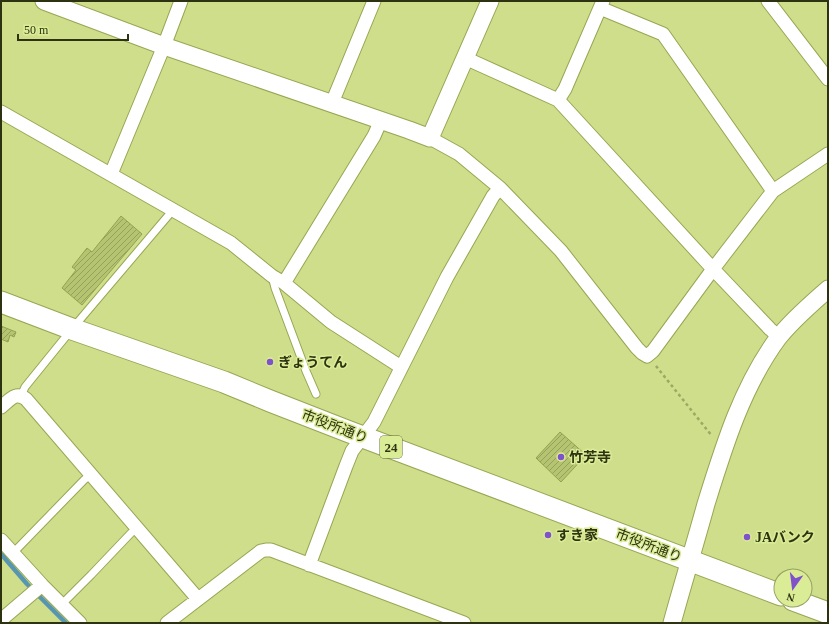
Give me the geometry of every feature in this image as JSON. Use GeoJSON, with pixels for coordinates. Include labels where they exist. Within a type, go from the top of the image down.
{"type":"FeatureCollection","features":[{"type":"Feature","properties":{"kind":"main road","name":"市役所通り"},"geometry":{"type":"LineString","coordinates":[[1,302],[72,329],[224,382],[270,402],[773,592]]}},
{"type":"Feature","properties":{"kind":"main road"},"geometry":{"type":"LineString","coordinates":[[813,607],[828,613]]}},
{"type":"Feature","properties":{"kind":"street"},"geometry":{"type":"LineString","coordinates":[[44,1],[164,46],[409,130],[430,138],[459,154],[500,188],[561,251],[637,348],[647,356],[773,192],[828,154]]}},
{"type":"Feature","properties":{"kind":"street"},"geometry":{"type":"LineString","coordinates":[[111,174],[181,1]]}},
{"type":"Feature","properties":{"kind":"street"},"geometry":{"type":"LineString","coordinates":[[332,103],[374,1]]}},
{"type":"Feature","properties":{"kind":"street"},"geometry":{"type":"LineString","coordinates":[[430,138],[490,1]]}},
{"type":"Feature","properties":{"kind":"street"},"geometry":{"type":"LineString","coordinates":[[768,1],[828,79]]}},
{"type":"Feature","properties":{"kind":"street"},"geometry":{"type":"LineString","coordinates":[[558,100],[565,90],[602,5],[663,34],[773,192]]}},
{"type":"Feature","properties":{"kind":"street"},"geometry":{"type":"LineString","coordinates":[[465,58],[558,100],[713,269],[770,330],[779,337]]}},
{"type":"Feature","properties":{"kind":"street"},"geometry":{"type":"LineString","coordinates":[[1,112],[231,243],[272,276],[284,283],[331,322],[401,367]]}},
{"type":"Feature","properties":{"kind":"street"},"geometry":{"type":"LineString","coordinates":[[284,283],[374,136],[381,120]]}},
{"type":"Feature","properties":{"kind":"street"},"geometry":{"type":"LineString","coordinates":[[309,565],[352,452],[374,422],[447,276],[493,196],[500,188]]}},
{"type":"Feature","properties":{"kind":"street"},"geometry":{"type":"LineString","coordinates":[[672,623],[721,454],[734,419],[751,383],[779,337],[805,309],[828,289]]}},
{"type":"Feature","properties":{"kind":"street"},"geometry":{"type":"LineString","coordinates":[[1,407],[17,395],[26,399],[198,599]]}},
{"type":"Feature","properties":{"kind":"street"},"geometry":{"type":"LineString","coordinates":[[1,540],[42,586],[80,623]]}},
{"type":"Feature","properties":{"kind":"street"},"geometry":{"type":"LineString","coordinates":[[167,623],[261,551],[272,550],[464,623]]}},
{"type":"Feature","properties":{"kind":"street"},"geometry":{"type":"LineString","coordinates":[[1,620],[42,586]]}},
{"type":"Feature","properties":{"kind":"lane"},"geometry":{"type":"LineString","coordinates":[[21,396],[25,387],[72,329],[173,210]]}},
{"type":"Feature","properties":{"kind":"lane"},"geometry":{"type":"LineString","coordinates":[[272,276],[275,288],[316,394]]}},
{"type":"Feature","properties":{"kind":"lane"},"geometry":{"type":"LineString","coordinates":[[13,553],[91,474]]}},
{"type":"Feature","properties":{"kind":"lane"},"geometry":{"type":"LineString","coordinates":[[61,605],[92,576],[137,528]]}},
{"type":"Feature","properties":{"kind":"path"},"geometry":{"type":"LineString","coordinates":[[654,363],[712,436]]}},
{"type":"Feature","properties":{"kind":"building"},"geometry":{"type":"Polygon","coordinates":[[[121,216],[142,234],[82,305],[62,288],[76,270],[72,267],[87,248],[92,252],[121,216]]]}},
{"type":"Feature","properties":{"kind":"building"},"geometry":{"type":"Polygon","coordinates":[[[1,326],[16,332],[14,337],[10,335],[8,342],[1,339],[1,326]]]}},
{"type":"Feature","properties":{"kind":"building","name":"竹芳寺"},"geometry":{"type":"Polygon","coordinates":[[[560,432],[586,455],[561,482],[536,458],[560,432]]]}},
{"type":"Feature","properties":{"kind":"waterway"},"geometry":{"type":"LineString","coordinates":[[1,554],[27,584],[66,623]]}},
{"type":"Feature","properties":{"kind":"place","name":"ぎょうてん"},"geometry":{"type":"Point","coordinates":[270,362]}},
{"type":"Feature","properties":{"kind":"place","name":"竹芳寺"},"geometry":{"type":"Point","coordinates":[561,457]}},
{"type":"Feature","properties":{"kind":"place","name":"すき家"},"geometry":{"type":"Point","coordinates":[548,535]}},
{"type":"Feature","properties":{"kind":"place","name":"JAバンク"},"geometry":{"type":"Point","coordinates":[747,537]}}]}
